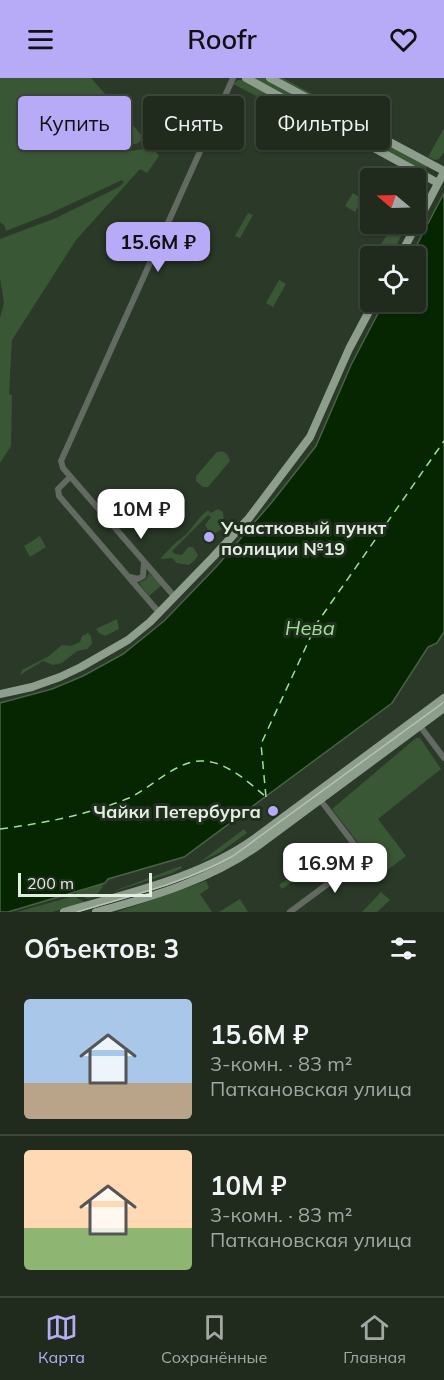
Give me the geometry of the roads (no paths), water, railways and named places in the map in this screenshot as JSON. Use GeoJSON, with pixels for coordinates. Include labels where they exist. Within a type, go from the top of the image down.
{"type":"FeatureCollection","features":[{"type":"Feature","properties":{"kind":"main road"},"geometry":{"type":"LineString","coordinates":[[246,78],[436,182]]}},
{"type":"Feature","properties":{"kind":"main road"},"geometry":{"type":"LineString","coordinates":[[270,78],[443,168],[405,246]]}},
{"type":"Feature","properties":{"kind":"main road"},"geometry":{"type":"LineString","coordinates":[[426,200],[436,182]]}},
{"type":"Feature","properties":{"kind":"main road"},"geometry":{"type":"LineString","coordinates":[[0,689],[70,668],[124,636],[173,595],[233,529],[302,442],[363,312]]}},
{"type":"Feature","properties":{"kind":"main road"},"geometry":{"type":"LineString","coordinates":[[0,694],[48,681],[81,667],[136,633],[241,527],[306,445],[315,430],[349,349],[369,312]]}},
{"type":"Feature","properties":{"kind":"main road"},"geometry":{"type":"LineString","coordinates":[[418,723],[444,698]]}},
{"type":"Feature","properties":{"kind":"main road"},"geometry":{"type":"LineString","coordinates":[[96,912],[165,890],[230,864],[418,723],[444,708]]}},
{"type":"Feature","properties":{"kind":"main road"},"geometry":{"type":"LineString","coordinates":[[64,912],[143,889],[222,859],[318,796]]}},
{"type":"Feature","properties":{"kind":"street"},"geometry":{"type":"LineString","coordinates":[[173,595],[70,477],[61,465],[61,457],[233,78]]}},
{"type":"Feature","properties":{"kind":"street"},"geometry":{"type":"LineString","coordinates":[[70,477],[58,489],[58,496],[156,609]]}},
{"type":"Feature","properties":{"kind":"street"},"geometry":{"type":"LineString","coordinates":[[130,577],[138,579],[144,576],[144,562]]}},
{"type":"Feature","properties":{"kind":"street"},"geometry":{"type":"LineString","coordinates":[[418,723],[444,758]]}},
{"type":"Feature","properties":{"kind":"street"},"geometry":{"type":"LineString","coordinates":[[290,912],[364,857],[318,796]]}},
{"type":"Feature","properties":{"kind":"water","name":"Нева"},"geometry":{"type":"Polygon","coordinates":[[[444,193],[444,632],[437,643],[428,647],[392,703],[184,857],[8,912],[0,912],[0,703],[52,689],[83,676],[123,654],[164,621],[217,566],[316,446],[351,365],[379,312],[426,312],[426,246],[416,246],[423,234],[426,234],[426,227],[444,193]]]}},
{"type":"Feature","properties":{"kind":"tram line"},"geometry":{"type":"LineString","coordinates":[[77,912],[196,874],[233,856],[444,702]]}},
{"type":"Feature","properties":{"kind":"place","name":"Участковый пункт полиции №19"},"geometry":{"type":"Point","coordinates":[209,537]}},
{"type":"Feature","properties":{"kind":"place","name":"Чайки Петербурга"},"geometry":{"type":"Point","coordinates":[273,811]}}]}
